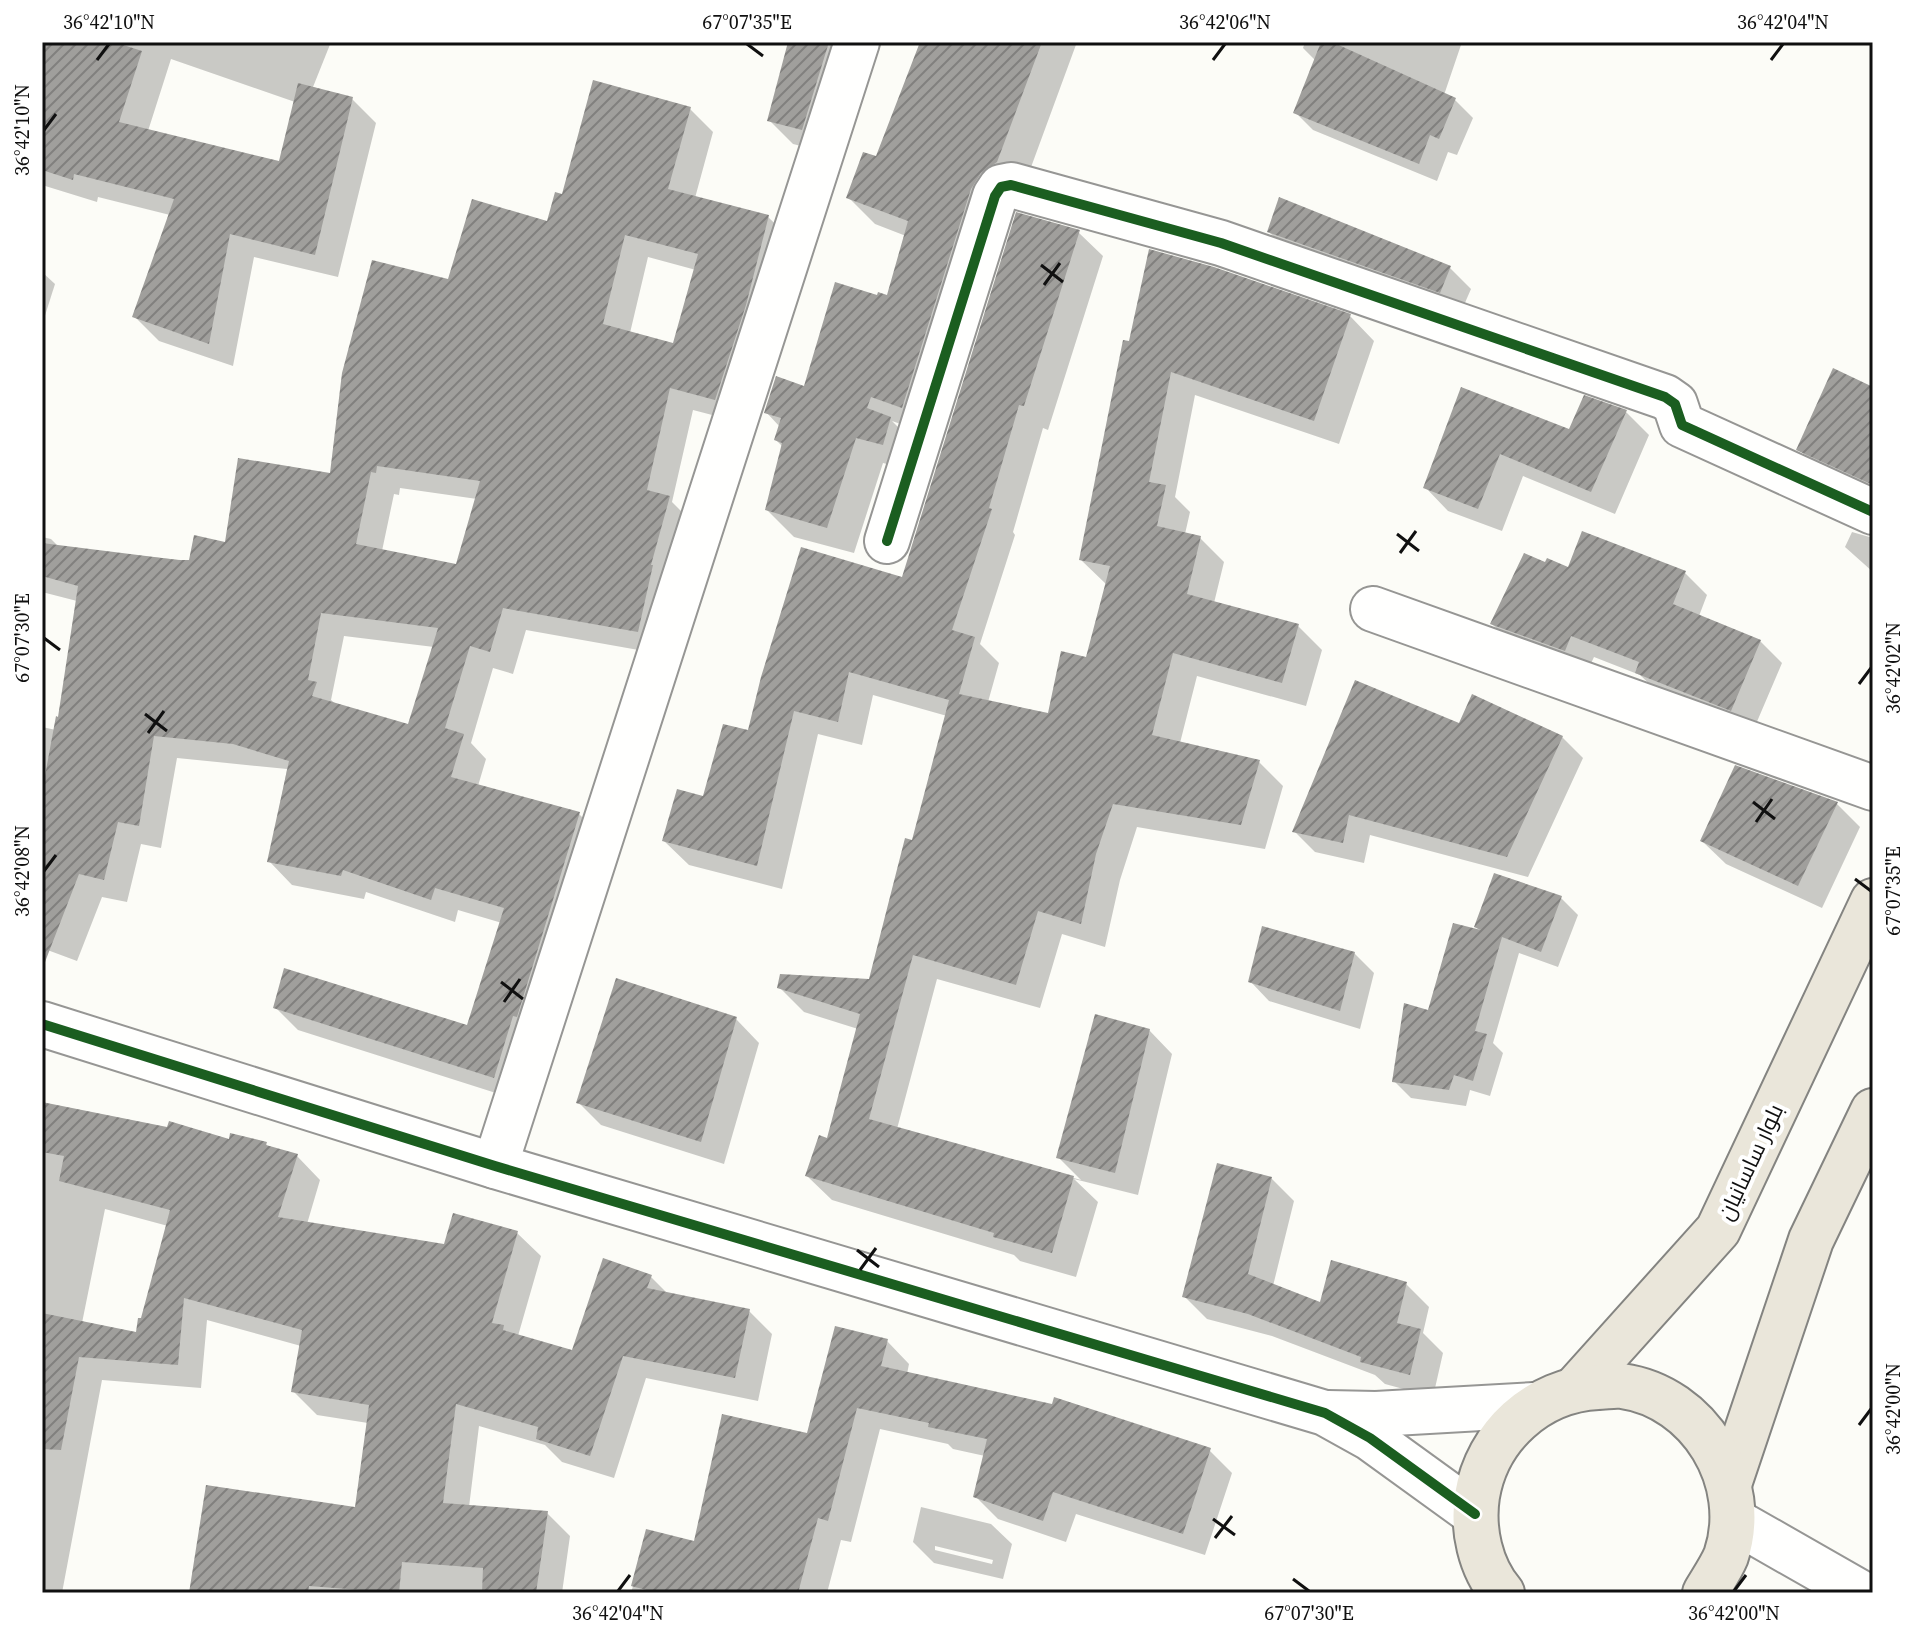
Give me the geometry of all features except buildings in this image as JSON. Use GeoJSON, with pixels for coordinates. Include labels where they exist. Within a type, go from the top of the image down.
{"type":"FeatureCollection","features":[{"type":"Feature","properties":{"kind":"highway","name":"بلوار ساسانیان"},"geometry":{"type":"LineString","coordinates":[[1576,1388],[1718,1230],[1873,901]]}},
{"type":"Feature","properties":{"kind":"highway"},"geometry":{"type":"LineString","coordinates":[[1705,1593],[1726,1556],[1731,1502],[1811,1240],[1873,1111]]}},
{"type":"Feature","properties":{"kind":"highway"},"geometry":{"type":"LineString","coordinates":[[1497,1591],[1479,1551],[1475,1514],[1480,1477],[1501,1436],[1534,1405],[1576,1388],[1622,1386],[1665,1400],[1694,1422],[1716,1451],[1731,1502]]}},
{"type":"Feature","properties":{"kind":"street"},"geometry":{"type":"LineString","coordinates":[[495,1166],[857,42]]}},
{"type":"Feature","properties":{"kind":"street"},"geometry":{"type":"LineString","coordinates":[[887,541],[995,196],[1001,187],[1011,185],[1221,243],[1665,397],[1675,404],[1682,425],[1873,512]]}},
{"type":"Feature","properties":{"kind":"street"},"geometry":{"type":"LineString","coordinates":[[1373,609],[1873,788]]}},
{"type":"Feature","properties":{"kind":"street"},"geometry":{"type":"LineString","coordinates":[[42,1024],[495,1166],[1325,1413],[1370,1438],[1475,1514]]}},
{"type":"Feature","properties":{"kind":"street"},"geometry":{"type":"LineString","coordinates":[[1325,1413],[1376,1414],[1534,1405]]}},
{"type":"Feature","properties":{"kind":"street"},"geometry":{"type":"LineString","coordinates":[[1731,1502],[1861,1593]]}},
{"type":"Feature","properties":{"kind":"cycle path"},"geometry":{"type":"LineString","coordinates":[[887,541],[995,196],[1001,187],[1011,185],[1221,243],[1665,397],[1675,404],[1682,425],[1873,512]]}},
{"type":"Feature","properties":{"kind":"cycle path"},"geometry":{"type":"LineString","coordinates":[[42,1024],[495,1166],[1325,1413],[1370,1438],[1475,1514]]}}]}
